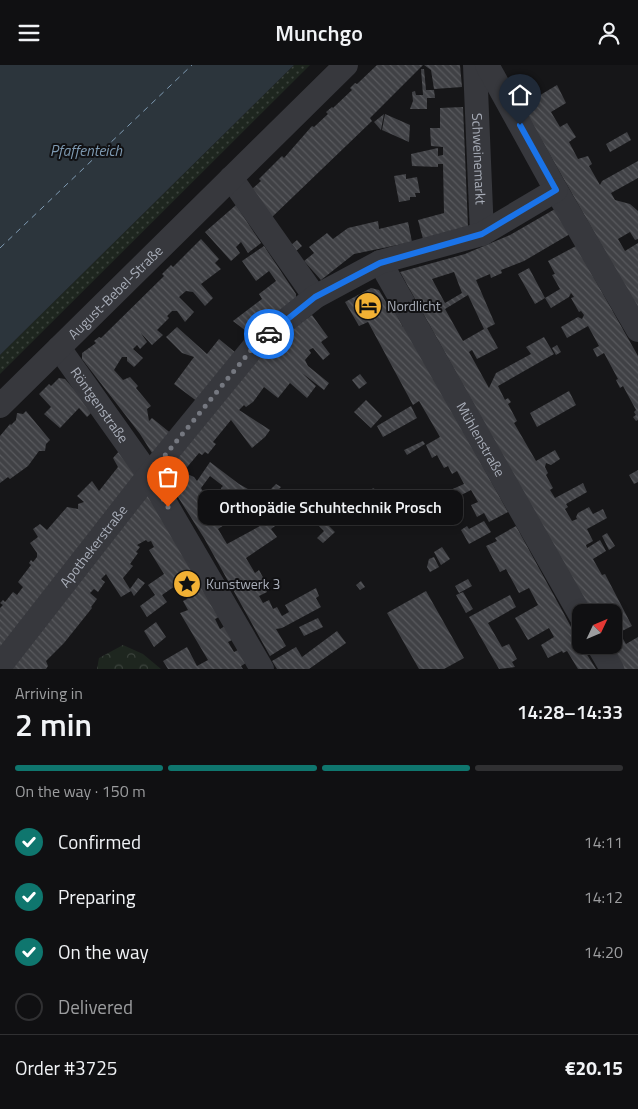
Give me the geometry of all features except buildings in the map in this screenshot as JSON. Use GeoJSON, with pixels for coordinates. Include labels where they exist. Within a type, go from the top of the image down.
{"type":"FeatureCollection","features":[{"type":"Feature","properties":{"kind":"street","name":"August-Bebel-Straße"},"geometry":{"type":"LineString","coordinates":[[0,406],[346,65]]}},
{"type":"Feature","properties":{"kind":"street","name":"Schweinemarkt"},"geometry":{"type":"LineString","coordinates":[[475,65],[482,234]]}},
{"type":"Feature","properties":{"kind":"street"},"geometry":{"type":"LineString","coordinates":[[487,65],[556,190],[638,330]]}},
{"type":"Feature","properties":{"kind":"street"},"geometry":{"type":"LineString","coordinates":[[231,178],[315,297]]}},
{"type":"Feature","properties":{"kind":"street"},"geometry":{"type":"LineString","coordinates":[[482,234],[556,190]]}},
{"type":"Feature","properties":{"kind":"street","name":"Apothekerstraße"},"geometry":{"type":"LineString","coordinates":[[0,666],[149,475],[256,344],[315,297],[380,263],[482,234]]}},
{"type":"Feature","properties":{"kind":"street","name":"Mühlenstraße"},"geometry":{"type":"LineString","coordinates":[[380,263],[575,604]]}},
{"type":"Feature","properties":{"kind":"street","name":"Röntgenstraße"},"geometry":{"type":"LineString","coordinates":[[59,348],[149,475],[262,669]]}},
{"type":"Feature","properties":{"kind":"street"},"geometry":{"type":"LineString","coordinates":[[603,654],[612,669]]}},
{"type":"Feature","properties":{"kind":"green space"},"geometry":{"type":"Polygon","coordinates":[[[294,65],[310,65],[0,374],[0,355],[294,65]]]}},
{"type":"Feature","properties":{"kind":"green space"},"geometry":{"type":"Polygon","coordinates":[[[123,645],[143,654],[161,669],[97,669],[99,658],[123,645]]]}},
{"type":"Feature","properties":{"kind":"water","name":"Pfaffenteich"},"geometry":{"type":"Polygon","coordinates":[[[0,65],[294,65],[0,355],[0,65]]]}},
{"type":"Feature","properties":{"kind":"ferry route"},"geometry":{"type":"LineString","coordinates":[[0,248],[192,65]]}},
{"type":"Feature","properties":{"kind":"way so far"},"geometry":{"type":"LineString","coordinates":[[168,507],[149,475],[256,344],[269,334]]}},
{"type":"Feature","properties":{"kind":"place","name":"Nordlicht"},"geometry":{"type":"Point","coordinates":[368,306]}},
{"type":"Feature","properties":{"kind":"place","name":"Orthopädie Schuhtechnik Prosch"},"geometry":{"type":"Point","coordinates":[168,507]}},
{"type":"Feature","properties":{"kind":"place","name":"Kunstwerk 3"},"geometry":{"type":"Point","coordinates":[187,584]}},
{"type":"Feature","properties":{"kind":"route"},"geometry":{"type":"LineString","coordinates":[[269,334],[315,297],[380,263],[482,234],[556,190],[520,125]]}}]}
